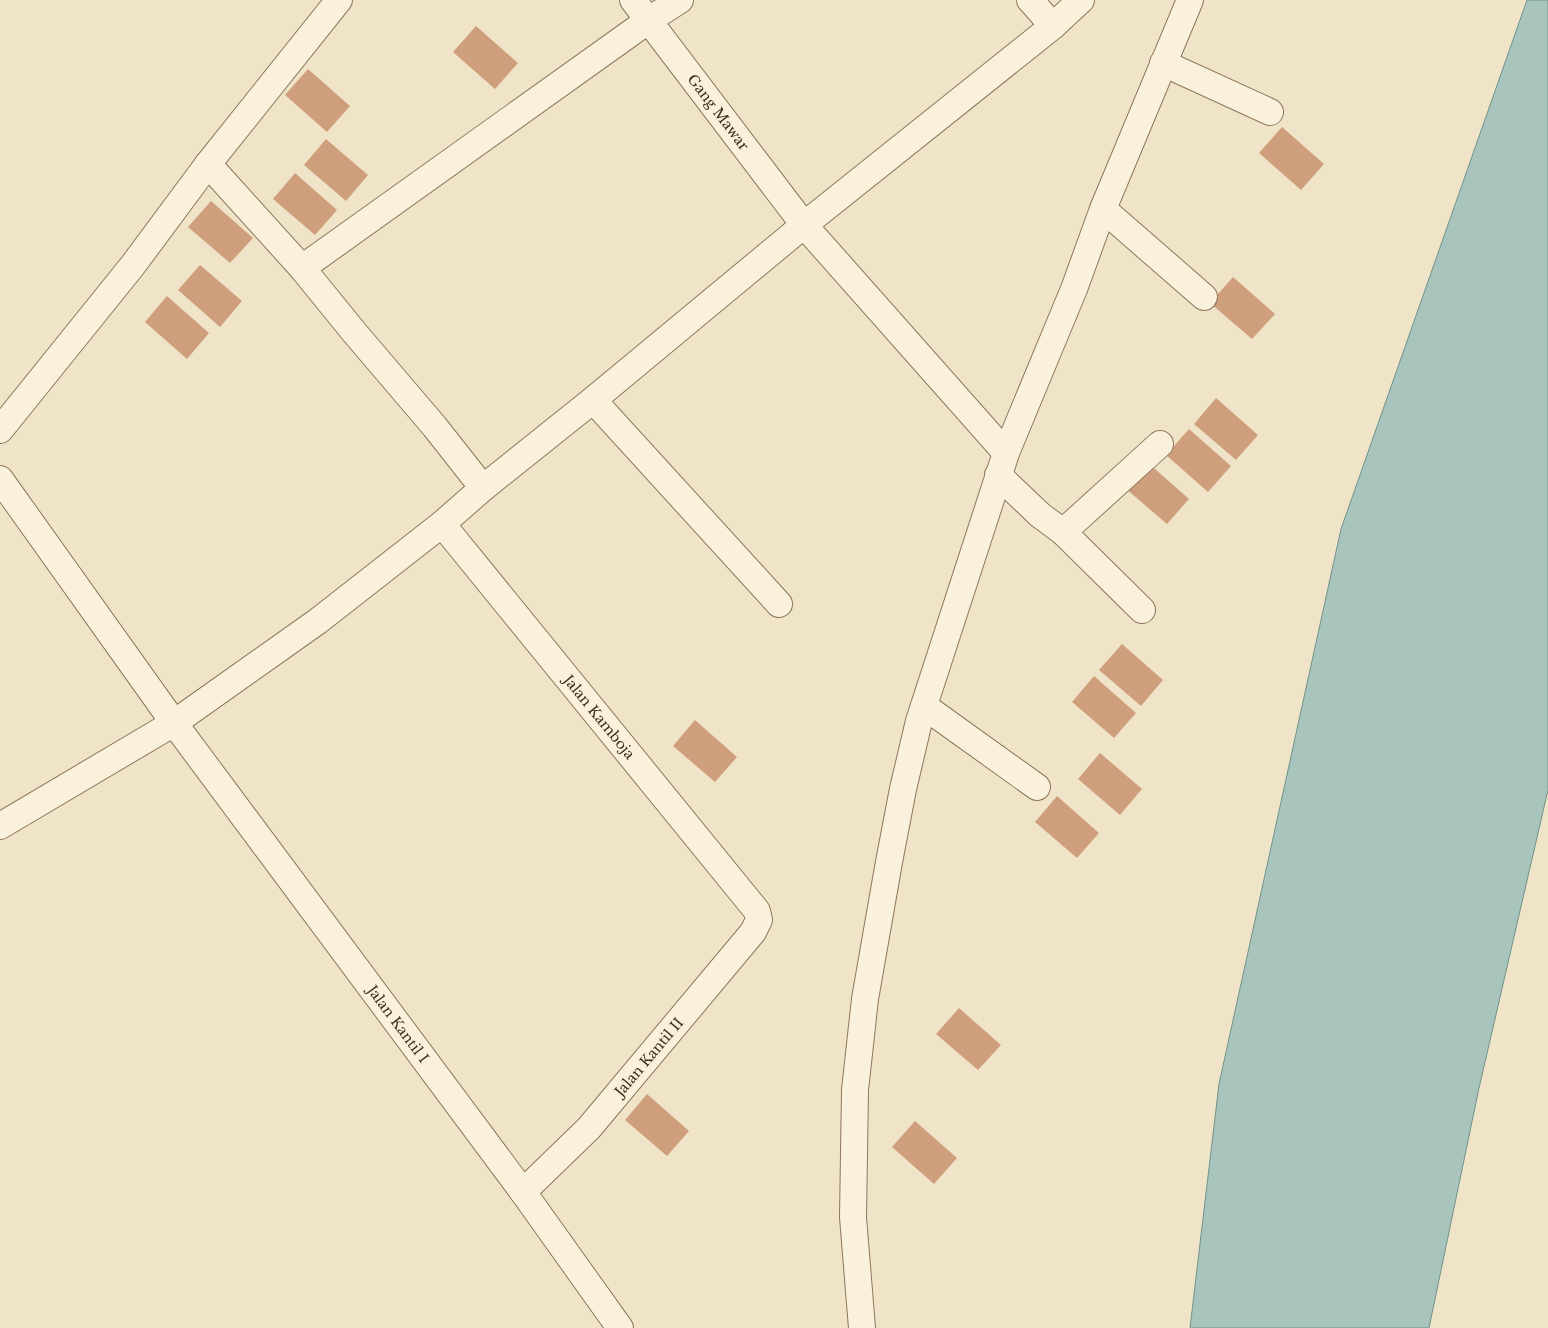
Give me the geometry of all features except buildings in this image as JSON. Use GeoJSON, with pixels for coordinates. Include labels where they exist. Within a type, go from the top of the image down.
{"type":"FeatureCollection","features":[{"type":"Feature","properties":{"kind":"street"},"geometry":{"type":"LineString","coordinates":[[0,430],[133,265],[208,164],[338,0]]}},
{"type":"Feature","properties":{"kind":"street","name":"Gang Mawar"},"geometry":{"type":"LineString","coordinates":[[633,0],[804,225],[1002,464],[1040,514],[1064,532],[1142,610]]}},
{"type":"Feature","properties":{"kind":"street"},"geometry":{"type":"LineString","coordinates":[[302,268],[649,20],[680,0]]}},
{"type":"Feature","properties":{"kind":"street"},"geometry":{"type":"LineString","coordinates":[[1030,0],[1053,26]]}},
{"type":"Feature","properties":{"kind":"street"},"geometry":{"type":"LineString","coordinates":[[0,826],[174,723],[318,621],[442,524],[483,488],[593,400],[804,225],[1053,26],[1081,0]]}},
{"type":"Feature","properties":{"kind":"street"},"geometry":{"type":"LineString","coordinates":[[862,1328],[853,1217],[855,1090],[865,999],[903,789],[924,706],[1002,464],[1074,289],[1103,209],[1190,0]]}},
{"type":"Feature","properties":{"kind":"street"},"geometry":{"type":"LineString","coordinates":[[1163,63],[1270,112]]}},
{"type":"Feature","properties":{"kind":"street"},"geometry":{"type":"LineString","coordinates":[[208,164],[302,268],[435,427],[483,488]]}},
{"type":"Feature","properties":{"kind":"street"},"geometry":{"type":"LineString","coordinates":[[1103,209],[1204,297]]}},
{"type":"Feature","properties":{"kind":"street"},"geometry":{"type":"LineString","coordinates":[[593,400],[779,604]]}},
{"type":"Feature","properties":{"kind":"street"},"geometry":{"type":"LineString","coordinates":[[1064,532],[1160,444]]}},
{"type":"Feature","properties":{"kind":"street","name":"Jalan Kantil I"},"geometry":{"type":"LineString","coordinates":[[0,479],[174,723],[523,1192],[620,1328]]}},
{"type":"Feature","properties":{"kind":"street","name":"Jalan Kamboja"},"geometry":{"type":"LineString","coordinates":[[442,524],[757,911]]}},
{"type":"Feature","properties":{"kind":"street"},"geometry":{"type":"LineString","coordinates":[[924,706],[1037,787]]}},
{"type":"Feature","properties":{"kind":"street","name":"Jalan Kantil II"},"geometry":{"type":"LineString","coordinates":[[523,1192],[590,1128],[753,932],[759,920],[757,911]]}},
{"type":"Feature","properties":{"kind":"water"},"geometry":{"type":"Polygon","coordinates":[[[1527,0],[1548,0],[1548,790],[1479,1088],[1429,1328],[1190,1328],[1219,1084],[1341,529],[1527,0]]]}}]}
